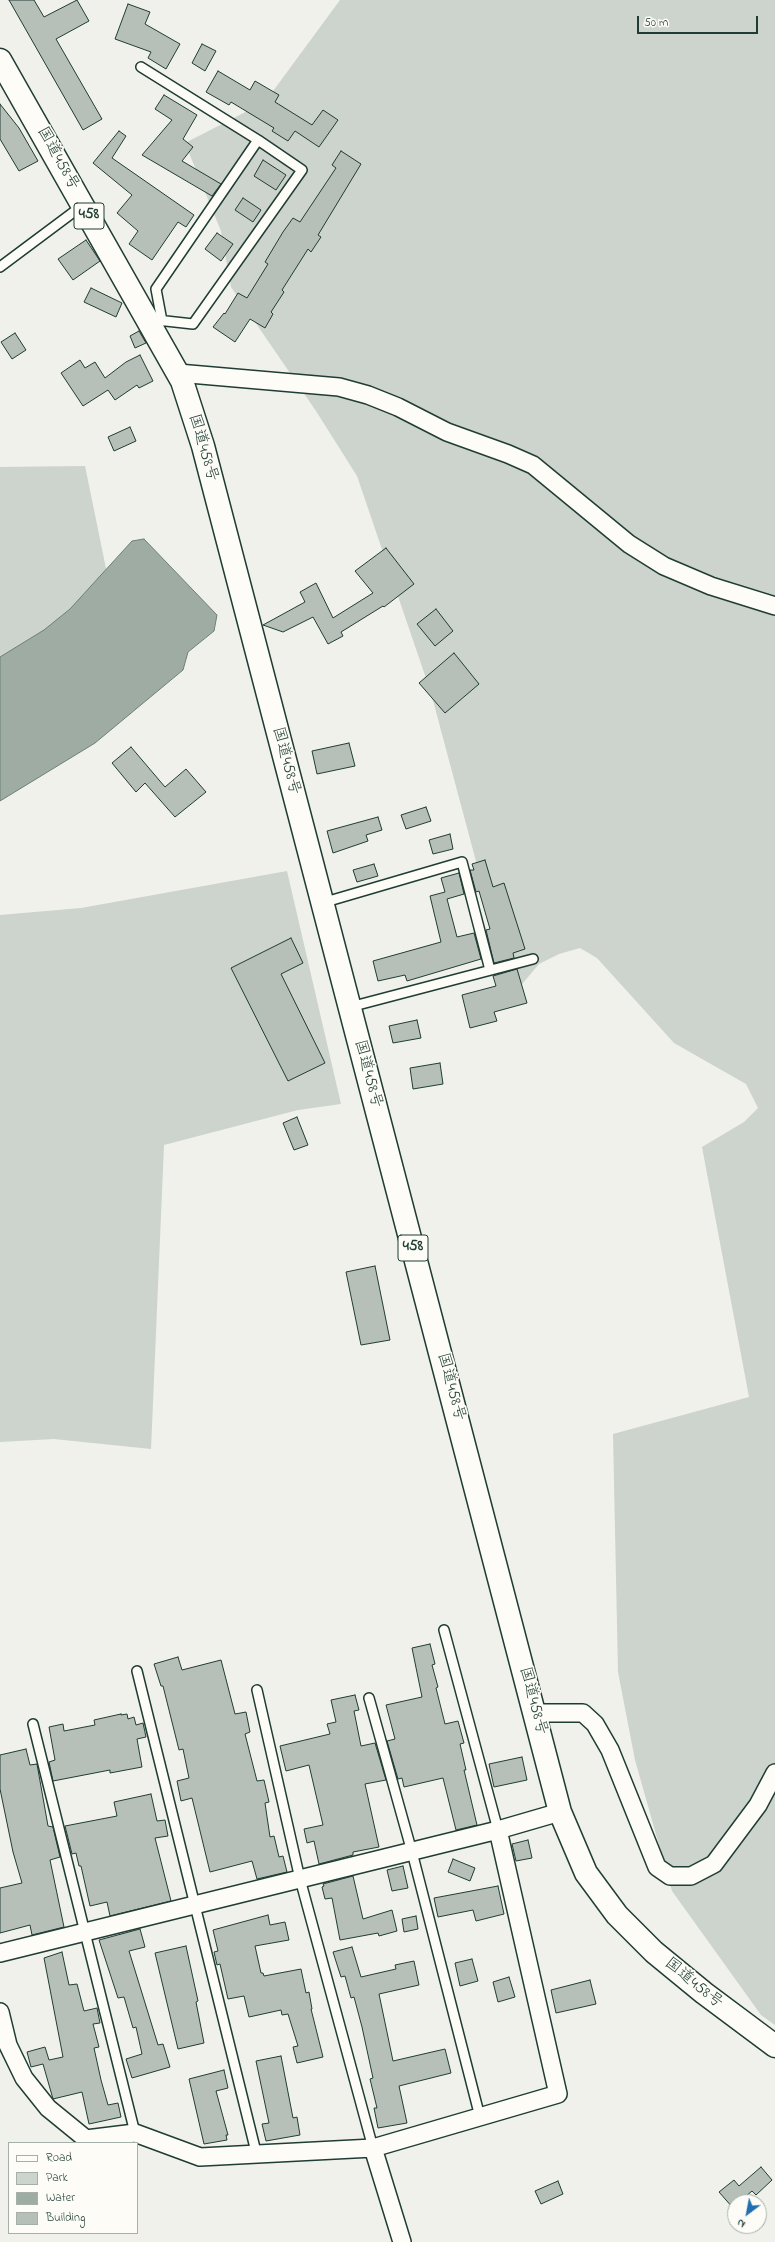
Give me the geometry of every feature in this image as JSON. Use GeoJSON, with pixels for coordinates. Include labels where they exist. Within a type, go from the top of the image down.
{"type":"FeatureCollection","features":[{"type":"Feature","properties":{"kind":"highway","name":"国道458号"},"geometry":{"type":"LineString","coordinates":[[0,60],[83,205],[155,320],[182,381],[203,446],[560,1812],[586,1873],[617,1915],[654,1952],[704,1993],[775,2046]]}},
{"type":"Feature","properties":{"kind":"street"},"geometry":{"type":"LineString","coordinates":[[178,373],[339,387],[368,395],[398,407],[446,432],[508,454],[533,465],[629,544],[664,566],[711,586],[775,606]]}},
{"type":"Feature","properties":{"kind":"street"},"geometry":{"type":"LineString","coordinates":[[535,1713],[583,1713],[594,1724],[610,1750],[657,1867],[670,1876],[691,1876],[714,1864],[758,1805],[775,1773]]}},
{"type":"Feature","properties":{"kind":"street"},"geometry":{"type":"LineString","coordinates":[[0,1953],[193,1904],[412,1852],[498,1830],[560,1812]]}},
{"type":"Feature","properties":{"kind":"street"},"geometry":{"type":"LineString","coordinates":[[0,2012],[8,2045],[21,2071],[48,2108],[86,2139],[135,2133],[200,2157],[257,2156],[373,2148],[558,2094],[498,1830]]}},
{"type":"Feature","properties":{"kind":"street"},"geometry":{"type":"LineString","coordinates":[[373,2148],[402,2242]]}},
{"type":"Feature","properties":{"kind":"lane"},"geometry":{"type":"LineString","coordinates":[[142,67],[258,140],[302,170],[193,324],[155,320],[156,289],[258,140]]}},
{"type":"Feature","properties":{"kind":"lane"},"geometry":{"type":"LineString","coordinates":[[0,267],[83,205]]}},
{"type":"Feature","properties":{"kind":"lane"},"geometry":{"type":"LineString","coordinates":[[322,903],[462,862],[490,970]]}},
{"type":"Feature","properties":{"kind":"lane"},"geometry":{"type":"LineString","coordinates":[[350,1007],[533,959]]}},
{"type":"Feature","properties":{"kind":"lane"},"geometry":{"type":"LineString","coordinates":[[444,1630],[498,1830]]}},
{"type":"Feature","properties":{"kind":"lane"},"geometry":{"type":"LineString","coordinates":[[137,1671],[193,1904],[257,2156]]}},
{"type":"Feature","properties":{"kind":"lane"},"geometry":{"type":"LineString","coordinates":[[258,1690],[300,1879],[373,2148]]}},
{"type":"Feature","properties":{"kind":"lane"},"geometry":{"type":"LineString","coordinates":[[369,1698],[412,1852],[480,2117]]}},
{"type":"Feature","properties":{"kind":"lane"},"geometry":{"type":"LineString","coordinates":[[33,1724],[86,1931],[135,2133]]}},
{"type":"Feature","properties":{"kind":"green space"},"geometry":{"type":"Polygon","coordinates":[[[340,0],[775,0],[775,2025],[761,2015],[672,1891],[635,1760],[618,1672],[613,1434],[749,1397],[702,1147],[744,1122],[758,1108],[746,1084],[674,1043],[597,958],[580,948],[559,954],[539,964],[512,996],[431,693],[357,476],[316,411],[231,287],[221,231],[185,143],[265,102],[340,0]]]}},
{"type":"Feature","properties":{"kind":"green space"},"geometry":{"type":"Polygon","coordinates":[[[85,466],[127,671],[0,749],[0,467],[85,466]]]}},
{"type":"Feature","properties":{"kind":"green space"},"geometry":{"type":"Polygon","coordinates":[[[287,871],[341,1104],[298,1110],[164,1145],[151,1449],[54,1439],[0,1442],[0,915],[81,908],[287,871]]]}},
{"type":"Feature","properties":{"kind":"water"},"geometry":{"type":"Polygon","coordinates":[[[144,539],[217,615],[214,631],[188,652],[183,670],[95,743],[0,801],[0,657],[44,630],[70,609],[132,541],[144,539]]]}},
{"type":"Feature","properties":{"kind":"building"},"geometry":{"type":"Polygon","coordinates":[[[9,0],[34,0],[44,17],[77,0],[89,21],[56,39],[102,119],[83,130],[9,0]]]}},
{"type":"Feature","properties":{"kind":"building"},"geometry":{"type":"Polygon","coordinates":[[[128,4],[150,12],[145,24],[180,44],[166,69],[148,58],[151,52],[115,39],[128,4]]]}},
{"type":"Feature","properties":{"kind":"building"},"geometry":{"type":"Polygon","coordinates":[[[202,44],[216,51],[205,71],[192,63],[202,44]]]}},
{"type":"Feature","properties":{"kind":"building"},"geometry":{"type":"Polygon","coordinates":[[[218,71],[250,90],[255,81],[279,95],[275,102],[312,125],[323,110],[338,120],[319,147],[295,131],[288,141],[272,131],[274,128],[231,102],[229,105],[206,92],[218,71]]]}},
{"type":"Feature","properties":{"kind":"building"},"geometry":{"type":"Polygon","coordinates":[[[164,95],[197,115],[183,139],[193,147],[182,161],[221,184],[212,196],[142,155],[172,120],[155,109],[164,95]]]}},
{"type":"Feature","properties":{"kind":"building"},"geometry":{"type":"Polygon","coordinates":[[[0,104],[19,128],[38,161],[19,171],[0,139],[0,104]]]}},
{"type":"Feature","properties":{"kind":"building"},"geometry":{"type":"Polygon","coordinates":[[[119,131],[126,136],[112,158],[194,215],[186,227],[178,222],[152,260],[129,244],[138,231],[117,213],[132,195],[93,163],[119,131]]]}},
{"type":"Feature","properties":{"kind":"building"},"geometry":{"type":"Polygon","coordinates":[[[341,151],[361,164],[318,235],[321,237],[311,252],[308,249],[282,290],[284,292],[271,312],[273,314],[265,328],[250,319],[235,342],[213,327],[224,313],[225,314],[238,293],[247,298],[268,264],[265,262],[283,232],[293,218],[300,222],[336,168],[332,165],[341,151]]]}},
{"type":"Feature","properties":{"kind":"building"},"geometry":{"type":"Polygon","coordinates":[[[263,160],[286,175],[276,190],[254,176],[263,160]]]}},
{"type":"Feature","properties":{"kind":"building"},"geometry":{"type":"Polygon","coordinates":[[[243,198],[261,210],[253,222],[235,210],[243,198]]]}},
{"type":"Feature","properties":{"kind":"building"},"geometry":{"type":"Polygon","coordinates":[[[217,233],[233,244],[221,261],[205,249],[217,233]]]}},
{"type":"Feature","properties":{"kind":"building"},"geometry":{"type":"Polygon","coordinates":[[[86,240],[100,261],[73,280],[58,259],[86,240]]]}},
{"type":"Feature","properties":{"kind":"building"},"geometry":{"type":"Polygon","coordinates":[[[91,288],[122,303],[116,317],[84,302],[91,288]]]}},
{"type":"Feature","properties":{"kind":"building"},"geometry":{"type":"Polygon","coordinates":[[[139,331],[146,343],[135,348],[130,336],[139,331]]]}},
{"type":"Feature","properties":{"kind":"building"},"geometry":{"type":"Polygon","coordinates":[[[15,333],[26,350],[12,359],[1,342],[15,333]]]}},
{"type":"Feature","properties":{"kind":"building"},"geometry":{"type":"Polygon","coordinates":[[[140,355],[153,381],[139,388],[137,385],[115,400],[108,390],[83,406],[61,373],[80,360],[85,368],[95,362],[105,378],[126,362],[140,355]]]}},
{"type":"Feature","properties":{"kind":"building"},"geometry":{"type":"Polygon","coordinates":[[[130,427],[136,441],[114,451],[108,437],[130,427]]]}},
{"type":"Feature","properties":{"kind":"building"},"geometry":{"type":"Polygon","coordinates":[[[386,548],[414,584],[384,607],[383,606],[341,632],[343,636],[328,644],[313,617],[283,632],[263,625],[305,602],[300,592],[316,583],[333,618],[373,593],[355,571],[386,548]]]}},
{"type":"Feature","properties":{"kind":"building"},"geometry":{"type":"Polygon","coordinates":[[[436,609],[453,631],[435,646],[417,624],[436,609]]]}},
{"type":"Feature","properties":{"kind":"building"},"geometry":{"type":"Polygon","coordinates":[[[454,653],[479,684],[445,713],[419,683],[454,653]]]}},
{"type":"Feature","properties":{"kind":"building"},"geometry":{"type":"Polygon","coordinates":[[[349,743],[355,766],[317,774],[312,751],[349,743]]]}},
{"type":"Feature","properties":{"kind":"building"},"geometry":{"type":"Polygon","coordinates":[[[131,747],[165,787],[186,769],[206,792],[175,817],[145,783],[136,792],[112,763],[131,747]]]}},
{"type":"Feature","properties":{"kind":"building"},"geometry":{"type":"Polygon","coordinates":[[[426,807],[431,821],[406,829],[401,815],[426,807]]]}},
{"type":"Feature","properties":{"kind":"building"},"geometry":{"type":"Polygon","coordinates":[[[378,817],[382,830],[366,835],[368,841],[333,853],[327,831],[378,817]]]}},
{"type":"Feature","properties":{"kind":"building"},"geometry":{"type":"Polygon","coordinates":[[[450,834],[453,849],[433,854],[429,840],[450,834]]]}},
{"type":"Feature","properties":{"kind":"building"},"geometry":{"type":"Polygon","coordinates":[[[485,860],[493,887],[504,883],[525,949],[513,953],[514,958],[494,963],[486,930],[490,929],[479,891],[476,892],[470,870],[474,870],[472,864],[485,860]]]}},
{"type":"Feature","properties":{"kind":"building"},"geometry":{"type":"Polygon","coordinates":[[[374,864],[378,876],[357,882],[353,870],[374,864]]]}},
{"type":"Feature","properties":{"kind":"building"},"geometry":{"type":"Polygon","coordinates":[[[459,873],[464,894],[447,899],[457,937],[474,933],[481,959],[407,981],[405,975],[378,981],[373,961],[441,942],[430,896],[445,892],[441,878],[459,873]]]}},
{"type":"Feature","properties":{"kind":"building"},"geometry":{"type":"Polygon","coordinates":[[[291,938],[303,963],[281,974],[325,1063],[288,1081],[231,968],[291,938]]]}},
{"type":"Feature","properties":{"kind":"building"},"geometry":{"type":"Polygon","coordinates":[[[517,969],[527,1003],[494,1012],[497,1021],[470,1028],[462,995],[496,986],[493,976],[517,969]]]}},
{"type":"Feature","properties":{"kind":"building"},"geometry":{"type":"Polygon","coordinates":[[[417,1020],[421,1038],[393,1043],[389,1026],[417,1020]]]}},
{"type":"Feature","properties":{"kind":"building"},"geometry":{"type":"Polygon","coordinates":[[[440,1063],[443,1084],[413,1089],[410,1068],[440,1063]]]}},
{"type":"Feature","properties":{"kind":"building"},"geometry":{"type":"Polygon","coordinates":[[[297,1117],[308,1145],[294,1150],[283,1123],[297,1117]]]}},
{"type":"Feature","properties":{"kind":"building"},"geometry":{"type":"Polygon","coordinates":[[[375,1266],[390,1340],[361,1345],[346,1272],[375,1266]]]}},
{"type":"Feature","properties":{"kind":"building"},"geometry":{"type":"Polygon","coordinates":[[[430,1644],[435,1664],[432,1665],[438,1687],[436,1688],[445,1724],[458,1721],[464,1743],[460,1744],[466,1770],[464,1770],[477,1825],[456,1830],[443,1778],[404,1787],[402,1778],[398,1779],[387,1741],[395,1739],[386,1705],[422,1697],[412,1648],[430,1644]]]}},
{"type":"Feature","properties":{"kind":"building"},"geometry":{"type":"Polygon","coordinates":[[[178,1657],[182,1670],[221,1660],[235,1714],[246,1712],[250,1732],[245,1734],[257,1781],[264,1780],[269,1802],[265,1803],[270,1837],[274,1836],[279,1857],[283,1856],[287,1872],[257,1879],[252,1861],[210,1872],[192,1798],[181,1801],[177,1781],[189,1778],[183,1749],[179,1750],[163,1686],[161,1686],[154,1664],[178,1657]]]}},
{"type":"Feature","properties":{"kind":"building"},"geometry":{"type":"Polygon","coordinates":[[[355,1695],[359,1710],[354,1711],[361,1746],[375,1743],[386,1780],[365,1784],[379,1847],[353,1852],[353,1855],[319,1864],[314,1841],[307,1843],[304,1829],[323,1825],[309,1765],[286,1771],[280,1746],[330,1734],[327,1724],[336,1722],[331,1700],[355,1695]]]}},
{"type":"Feature","properties":{"kind":"building"},"geometry":{"type":"Polygon","coordinates":[[[127,1714],[128,1719],[134,1717],[136,1725],[143,1723],[146,1737],[137,1739],[142,1767],[110,1773],[110,1770],[53,1781],[49,1762],[55,1760],[49,1727],[63,1724],[64,1731],[95,1725],[94,1720],[127,1714]]]}},
{"type":"Feature","properties":{"kind":"building"},"geometry":{"type":"Polygon","coordinates":[[[26,1749],[30,1765],[37,1764],[48,1826],[53,1827],[60,1857],[50,1860],[64,1927],[32,1935],[30,1925],[0,1933],[0,1888],[22,1883],[13,1852],[0,1789],[0,1755],[26,1749]]]}},
{"type":"Feature","properties":{"kind":"building"},"geometry":{"type":"Polygon","coordinates":[[[522,1757],[527,1780],[494,1787],[489,1764],[522,1757]]]}},
{"type":"Feature","properties":{"kind":"building"},"geometry":{"type":"Polygon","coordinates":[[[151,1794],[157,1821],[165,1820],[168,1836],[155,1838],[171,1901],[110,1916],[107,1902],[90,1906],[81,1866],[79,1866],[76,1853],[72,1854],[65,1826],[117,1816],[114,1802],[151,1794]]]}},
{"type":"Feature","properties":{"kind":"building"},"geometry":{"type":"Polygon","coordinates":[[[528,1840],[532,1858],[516,1861],[512,1844],[528,1840]]]}},
{"type":"Feature","properties":{"kind":"building"},"geometry":{"type":"Polygon","coordinates":[[[453,1859],[475,1868],[470,1881],[448,1872],[453,1859]]]}},
{"type":"Feature","properties":{"kind":"building"},"geometry":{"type":"Polygon","coordinates":[[[403,1866],[408,1888],[392,1891],[387,1870],[403,1866]]]}},
{"type":"Feature","properties":{"kind":"building"},"geometry":{"type":"Polygon","coordinates":[[[353,1876],[363,1919],[392,1910],[397,1931],[379,1936],[378,1933],[340,1940],[332,1898],[325,1899],[322,1887],[324,1886],[323,1884],[353,1876]]]}},
{"type":"Feature","properties":{"kind":"building"},"geometry":{"type":"Polygon","coordinates":[[[498,1886],[504,1914],[476,1921],[473,1910],[438,1917],[434,1898],[498,1886]]]}},
{"type":"Feature","properties":{"kind":"building"},"geometry":{"type":"Polygon","coordinates":[[[268,1915],[270,1925],[285,1922],[289,1940],[255,1946],[261,1973],[263,1973],[264,1976],[301,1969],[306,1993],[309,1992],[311,2009],[323,2057],[297,2063],[293,2047],[298,2046],[288,2014],[282,2015],[281,2010],[249,2017],[244,1996],[228,1999],[220,1964],[217,1965],[214,1952],[218,1951],[213,1930],[268,1915]]]}},
{"type":"Feature","properties":{"kind":"building"},"geometry":{"type":"Polygon","coordinates":[[[416,1916],[418,1929],[404,1932],[402,1919],[416,1916]]]}},
{"type":"Feature","properties":{"kind":"building"},"geometry":{"type":"Polygon","coordinates":[[[140,1929],[145,1947],[129,1951],[158,2045],[163,2044],[170,2067],[132,2078],[126,2059],[142,2054],[136,2027],[133,2028],[124,1997],[118,1998],[99,1940],[140,1929]]]}},
{"type":"Feature","properties":{"kind":"building"},"geometry":{"type":"Polygon","coordinates":[[[186,1946],[198,2001],[196,2002],[204,2043],[178,2049],[155,1953],[186,1946]]]}},
{"type":"Feature","properties":{"kind":"building"},"geometry":{"type":"Polygon","coordinates":[[[352,1947],[361,1977],[396,1969],[395,1965],[414,1961],[419,1985],[379,1994],[393,2061],[445,2049],[451,2073],[399,2086],[407,2123],[378,2128],[374,2108],[377,2108],[370,2079],[373,2078],[362,2027],[354,1997],[351,1998],[345,1976],[341,1977],[333,1952],[352,1947]]]}},
{"type":"Feature","properties":{"kind":"building"},"geometry":{"type":"Polygon","coordinates":[[[62,1952],[69,1985],[77,1984],[84,2011],[97,2008],[100,2023],[93,2024],[99,2047],[94,2048],[101,2080],[108,2105],[118,2103],[121,2117],[89,2124],[82,2092],[53,2099],[43,2064],[31,2067],[27,2052],[45,2047],[49,2060],[63,2057],[44,1958],[62,1952]]]}},
{"type":"Feature","properties":{"kind":"building"},"geometry":{"type":"Polygon","coordinates":[[[472,1959],[478,1981],[460,1986],[455,1963],[472,1959]]]}},
{"type":"Feature","properties":{"kind":"building"},"geometry":{"type":"Polygon","coordinates":[[[509,1977],[515,1997],[498,2002],[493,1982],[509,1977]]]}},
{"type":"Feature","properties":{"kind":"building"},"geometry":{"type":"Polygon","coordinates":[[[590,1980],[596,2004],[556,2013],[551,1990],[590,1980]]]}},
{"type":"Feature","properties":{"kind":"building"},"geometry":{"type":"Polygon","coordinates":[[[281,2056],[293,2118],[297,2117],[300,2135],[266,2141],[262,2124],[269,2123],[256,2061],[281,2056]]]}},
{"type":"Feature","properties":{"kind":"building"},"geometry":{"type":"Polygon","coordinates":[[[224,2070],[228,2088],[216,2091],[228,2135],[226,2135],[227,2140],[204,2144],[189,2079],[224,2070]]]}},
{"type":"Feature","properties":{"kind":"building"},"geometry":{"type":"Polygon","coordinates":[[[761,2167],[772,2180],[757,2194],[752,2191],[748,2194],[727,2194],[727,2201],[719,2192],[734,2180],[739,2186],[761,2167]]]}},
{"type":"Feature","properties":{"kind":"building"},"geometry":{"type":"Polygon","coordinates":[[[558,2181],[563,2194],[541,2204],[535,2191],[558,2181]]]}}]}
